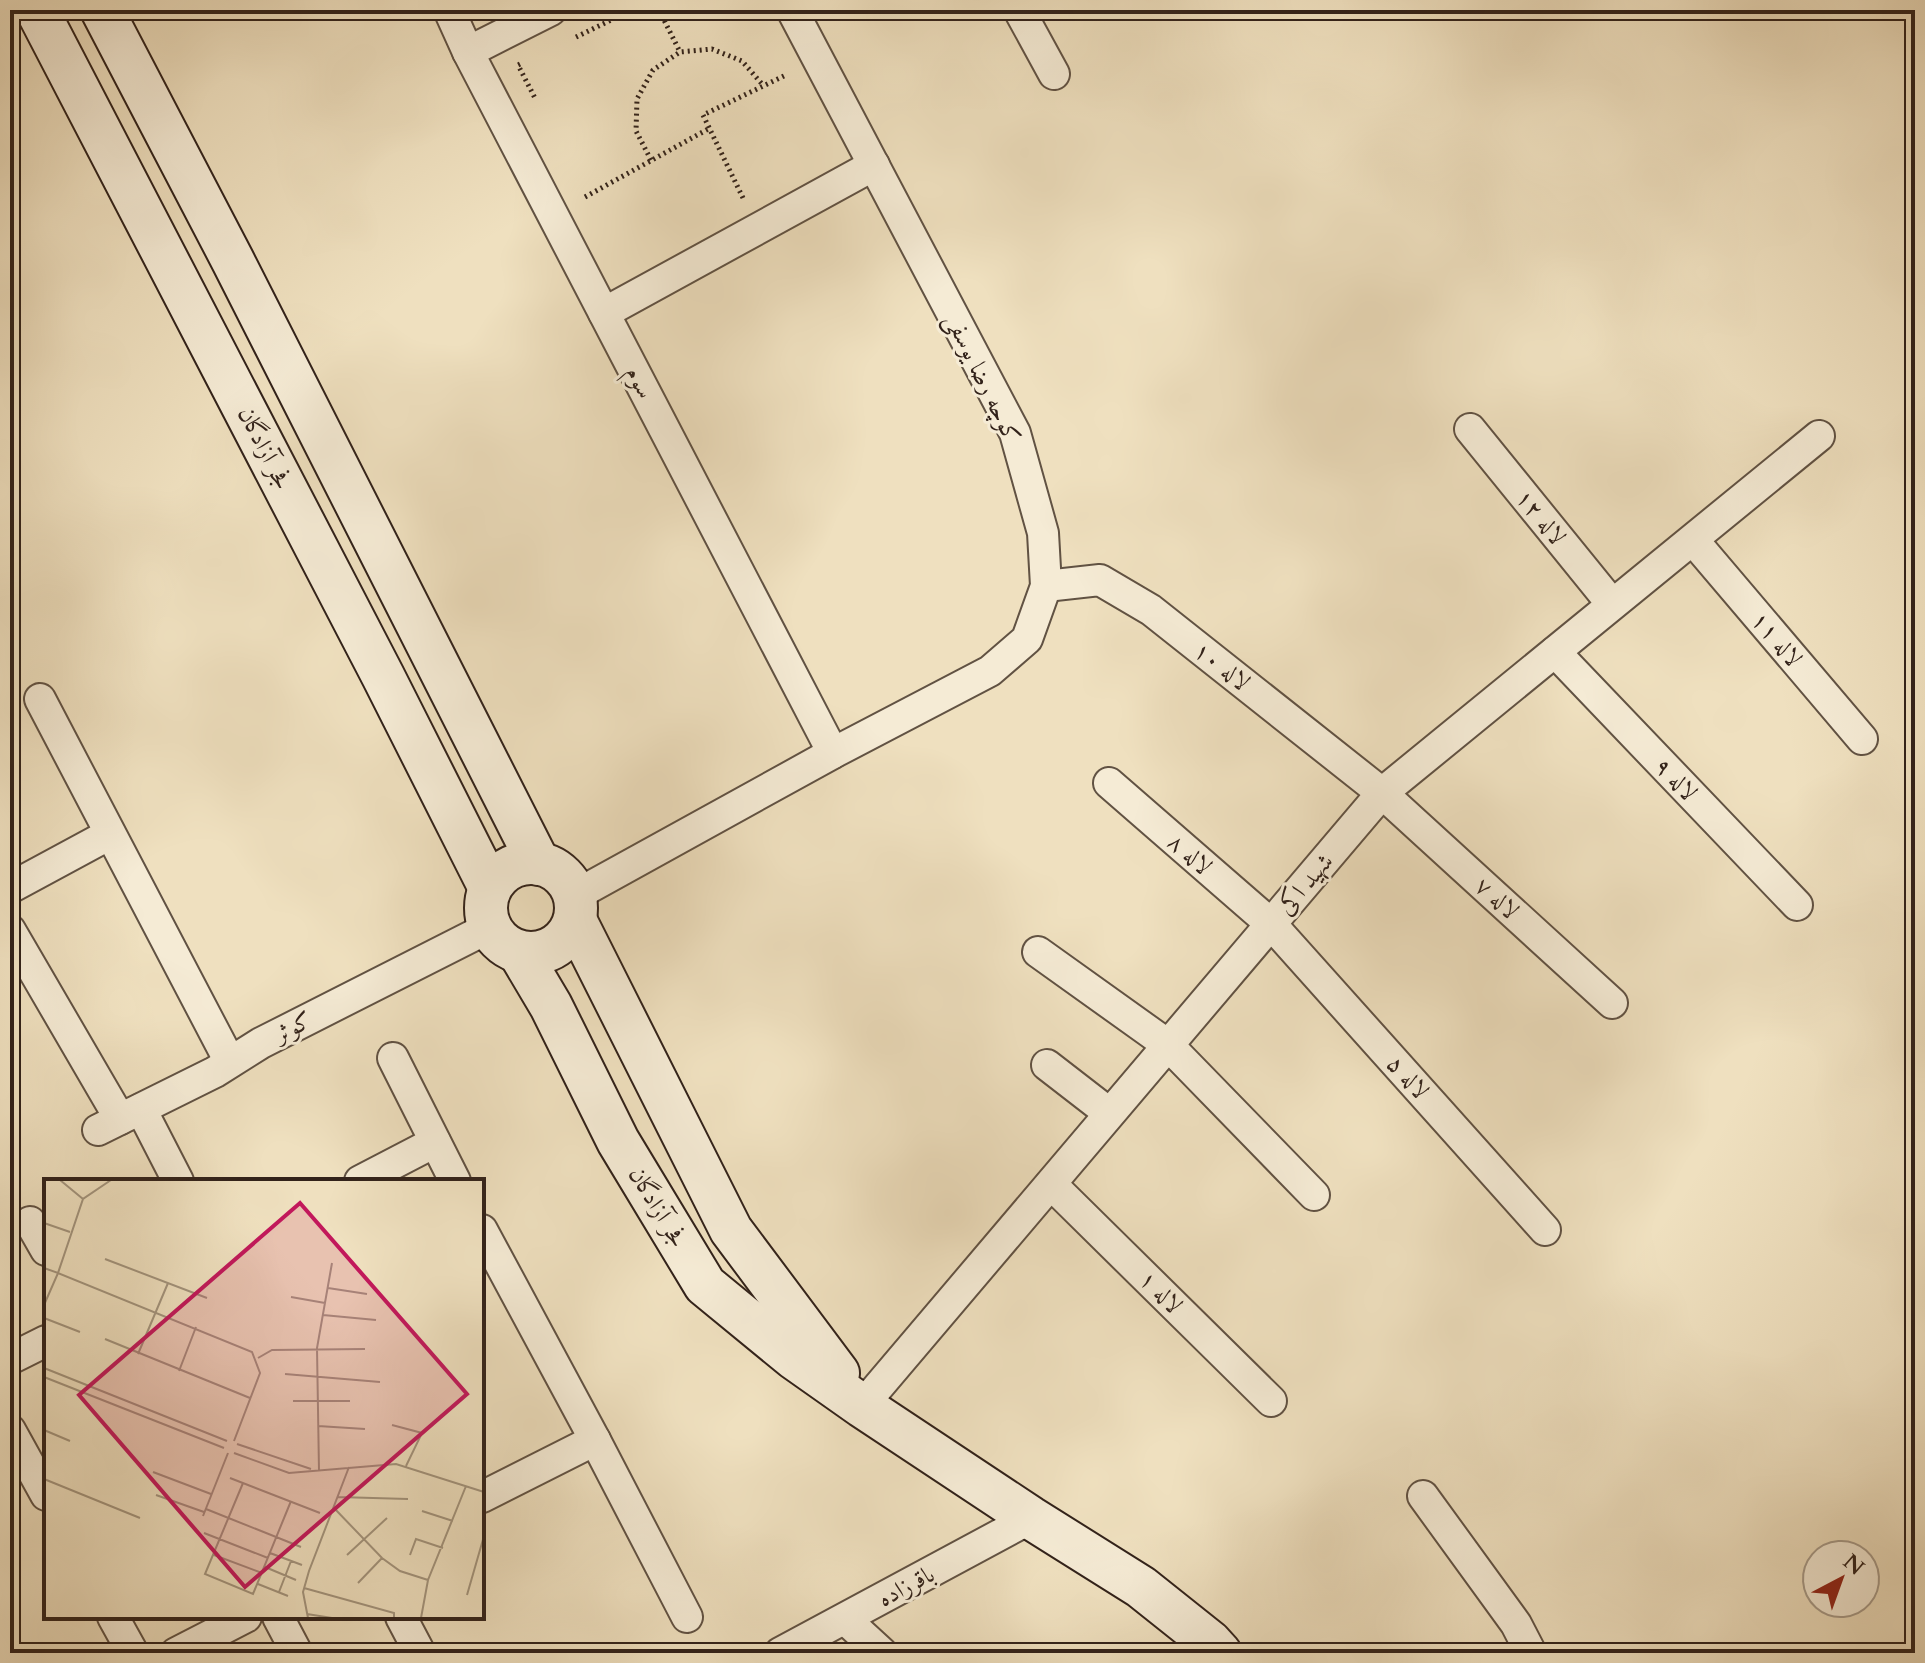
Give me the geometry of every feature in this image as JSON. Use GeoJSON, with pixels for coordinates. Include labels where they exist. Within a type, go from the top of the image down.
{"type":"FeatureCollection","features":[{"type":"Feature","properties":{"kind":"street","name":"فجر آزادگان"},"geometry":{"type":"LineString","coordinates":[[37,10],[383,676],[500,922],[551,1006],[618,1141],[705,1285],[794,1358],[862,1406],[1141,1587],[1220,1653]]}},
{"type":"Feature","properties":{"kind":"street"},"geometry":{"type":"LineString","coordinates":[[102,10],[539,864]]}},
{"type":"Feature","properties":{"kind":"street","name":"سوم"},"geometry":{"type":"LineString","coordinates":[[449,10],[468,52],[833,753]]}},
{"type":"Feature","properties":{"kind":"street"},"geometry":{"type":"LineString","coordinates":[[468,52],[551,10]]}},
{"type":"Feature","properties":{"kind":"street","name":"کوچه رضا یوسفی"},"geometry":{"type":"LineString","coordinates":[[574,908],[833,753],[990,671],[1027,639],[1046,586],[1043,533],[1015,433],[792,10]]}},
{"type":"Feature","properties":{"kind":"street"},"geometry":{"type":"LineString","coordinates":[[1019,10],[1054,74]]}},
{"type":"Feature","properties":{"kind":"street"},"geometry":{"type":"LineString","coordinates":[[604,313],[874,165]]}},
{"type":"Feature","properties":{"kind":"street","name":"لاله ۱۲"},"geometry":{"type":"LineString","coordinates":[[1470,429],[1612,604]]}},
{"type":"Feature","properties":{"kind":"street","name":"شهید اکی"},"geometry":{"type":"LineString","coordinates":[[862,1406],[1382,793],[1819,436]]}},
{"type":"Feature","properties":{"kind":"street","name":"لاله ۱۱"},"geometry":{"type":"LineString","coordinates":[[1693,540],[1862,739]]}},
{"type":"Feature","properties":{"kind":"street","name":"لاله ۱۰"},"geometry":{"type":"LineString","coordinates":[[1046,586],[1100,580],[1151,610],[1382,793]]}},
{"type":"Feature","properties":{"kind":"street","name":"لاله ۹"},"geometry":{"type":"LineString","coordinates":[[1555,652],[1797,905]]}},
{"type":"Feature","properties":{"kind":"street"},"geometry":{"type":"LineString","coordinates":[[40,699],[230,1062]]}},
{"type":"Feature","properties":{"kind":"street","name":"لاله ۸"},"geometry":{"type":"LineString","coordinates":[[1109,783],[1271,924]]}},
{"type":"Feature","properties":{"kind":"street","name":"لاله ۷"},"geometry":{"type":"LineString","coordinates":[[1382,793],[1612,1003]]}},
{"type":"Feature","properties":{"kind":"street"},"geometry":{"type":"LineString","coordinates":[[10,888],[110,834]]}},
{"type":"Feature","properties":{"kind":"street"},"geometry":{"type":"LineString","coordinates":[[520,864],[539,864],[555,869],[567,881],[574,908],[567,936],[554,947],[537,953],[500,922],[502,873],[520,864]]}},
{"type":"Feature","properties":{"kind":"street","name":"فجر آزادگان"},"geometry":{"type":"LineString","coordinates":[[574,908],[731,1230],[862,1406]]}},
{"type":"Feature","properties":{"kind":"street","name":"کوثر"},"geometry":{"type":"LineString","coordinates":[[120,1119],[261,1043],[500,922]]}},
{"type":"Feature","properties":{"kind":"street","name":"لاله ۵"},"geometry":{"type":"LineString","coordinates":[[1271,924],[1545,1230]]}},
{"type":"Feature","properties":{"kind":"street"},"geometry":{"type":"LineString","coordinates":[[10,930],[120,1119],[176,1179]]}},
{"type":"Feature","properties":{"kind":"street"},"geometry":{"type":"LineString","coordinates":[[1038,952],[1168,1045],[1314,1195]]}},
{"type":"Feature","properties":{"kind":"street"},"geometry":{"type":"LineString","coordinates":[[393,1058],[454,1179]]}},
{"type":"Feature","properties":{"kind":"street"},"geometry":{"type":"LineString","coordinates":[[1047,1065],[1109,1113]]}},
{"type":"Feature","properties":{"kind":"street"},"geometry":{"type":"LineString","coordinates":[[364,1179],[435,1142]]}},
{"type":"Feature","properties":{"kind":"street","name":"لاله ۱"},"geometry":{"type":"LineString","coordinates":[[1051,1184],[1271,1401]]}},
{"type":"Feature","properties":{"kind":"street"},"geometry":{"type":"LineString","coordinates":[[30,1222],[44,1246]]}},
{"type":"Feature","properties":{"kind":"street"},"geometry":{"type":"LineString","coordinates":[[484,1234],[687,1617]]}},
{"type":"Feature","properties":{"kind":"street"},"geometry":{"type":"LineString","coordinates":[[10,1359],[44,1342]]}},
{"type":"Feature","properties":{"kind":"street"},"geometry":{"type":"LineString","coordinates":[[10,1430],[44,1491]]}},
{"type":"Feature","properties":{"kind":"street"},"geometry":{"type":"LineString","coordinates":[[484,1496],[595,1440]]}},
{"type":"Feature","properties":{"kind":"street"},"geometry":{"type":"LineString","coordinates":[[1423,1496],[1516,1624],[1531,1653]]}},
{"type":"Feature","properties":{"kind":"street","name":"باقرزاده"},"geometry":{"type":"LineString","coordinates":[[780,1653],[1031,1518]]}},
{"type":"Feature","properties":{"kind":"street"},"geometry":{"type":"LineString","coordinates":[[114,1619],[133,1653]]}},
{"type":"Feature","properties":{"kind":"street"},"geometry":{"type":"LineString","coordinates":[[180,1652],[239,1619]]}},
{"type":"Feature","properties":{"kind":"street"},"geometry":{"type":"LineString","coordinates":[[279,1619],[297,1653]]}},
{"type":"Feature","properties":{"kind":"street"},"geometry":{"type":"LineString","coordinates":[[402,1619],[420,1653]]}},
{"type":"Feature","properties":{"kind":"street"},"geometry":{"type":"LineString","coordinates":[[845,1619],[882,1653]]}},
{"type":"Feature","properties":{"kind":"path"},"geometry":{"type":"LineString","coordinates":[[575,37],[632,10]]}},
{"type":"Feature","properties":{"kind":"path"},"geometry":{"type":"LineString","coordinates":[[659,10],[680,52]]}},
{"type":"Feature","properties":{"kind":"path"},"geometry":{"type":"LineString","coordinates":[[651,160],[636,131],[637,99],[653,70],[680,52],[712,49],[742,61],[763,85]]}},
{"type":"Feature","properties":{"kind":"path"},"geometry":{"type":"LineString","coordinates":[[532,58],[518,65],[538,104]]}},
{"type":"Feature","properties":{"kind":"path"},"geometry":{"type":"LineString","coordinates":[[744,199],[703,115],[786,75],[793,88]]}},
{"type":"Feature","properties":{"kind":"path"},"geometry":{"type":"LineString","coordinates":[[578,184],[585,197],[710,128]]}}]}
